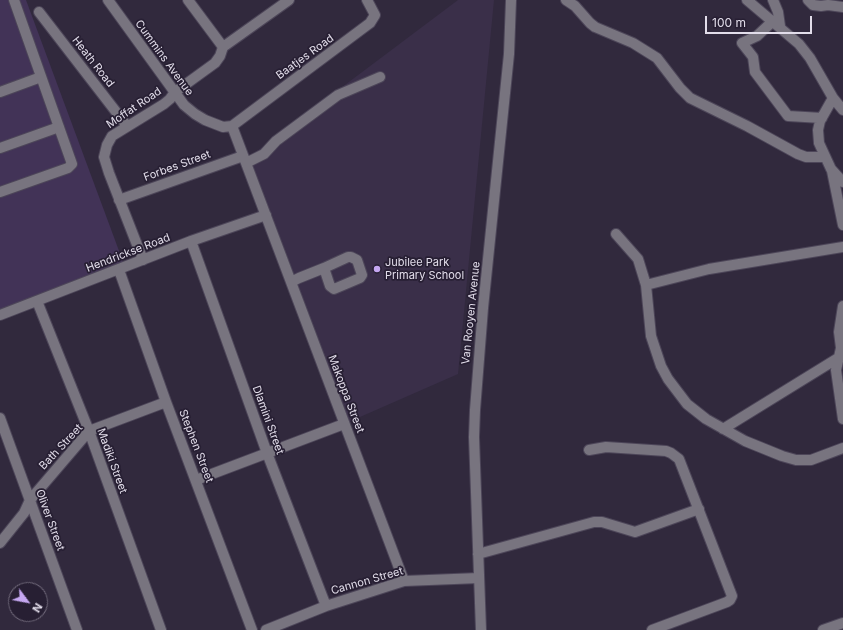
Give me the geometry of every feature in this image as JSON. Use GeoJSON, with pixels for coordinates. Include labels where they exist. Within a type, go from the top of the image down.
{"type":"FeatureCollection","features":[{"type":"Feature","properties":{"kind":"street"},"geometry":{"type":"LineString","coordinates":[[0,192],[70,167],[72,163],[14,0]]}},
{"type":"Feature","properties":{"kind":"street","name":"Cummins Avenue"},"geometry":{"type":"LineString","coordinates":[[108,0],[184,106],[195,114],[223,127],[232,126]]}},
{"type":"Feature","properties":{"kind":"street"},"geometry":{"type":"LineString","coordinates":[[188,0],[223,47]]}},
{"type":"Feature","properties":{"kind":"street","name":"Moffat Road"},"geometry":{"type":"LineString","coordinates":[[143,260],[108,173],[104,157],[104,151],[112,136],[164,104],[175,92],[215,63],[220,56],[223,47],[289,0]]}},
{"type":"Feature","properties":{"kind":"street","name":"Baatjes Road"},"geometry":{"type":"LineString","coordinates":[[232,126],[370,23],[375,15],[366,0]]}},
{"type":"Feature","properties":{"kind":"street","name":"Van Rooyen Avenue"},"geometry":{"type":"LineString","coordinates":[[481,630],[474,437],[475,410],[483,308],[509,54],[511,0]]}},
{"type":"Feature","properties":{"kind":"street"},"geometry":{"type":"LineString","coordinates":[[566,0],[575,6],[590,23],[596,27],[633,43],[657,58],[680,88],[690,98],[747,126],[798,154],[806,157],[825,157]]}},
{"type":"Feature","properties":{"kind":"street"},"geometry":{"type":"LineString","coordinates":[[747,0],[799,44],[810,58],[833,98],[843,110]]}},
{"type":"Feature","properties":{"kind":"street"},"geometry":{"type":"LineString","coordinates":[[773,0],[778,12],[776,24],[757,36],[742,43],[753,57],[755,72],[788,116],[822,118]]}},
{"type":"Feature","properties":{"kind":"street"},"geometry":{"type":"LineString","coordinates":[[808,0],[813,5],[843,7]]}},
{"type":"Feature","properties":{"kind":"street","name":"Heath Road"},"geometry":{"type":"LineString","coordinates":[[39,12],[127,126]]}},
{"type":"Feature","properties":{"kind":"street"},"geometry":{"type":"LineString","coordinates":[[0,92],[41,77]]}},
{"type":"Feature","properties":{"kind":"street","name":"Forbes Street"},"geometry":{"type":"LineString","coordinates":[[119,200],[264,154],[276,141],[338,95],[380,77]]}},
{"type":"Feature","properties":{"kind":"street"},"geometry":{"type":"LineString","coordinates":[[833,98],[822,118],[818,130],[819,142],[831,169],[843,225]]}},
{"type":"Feature","properties":{"kind":"street"},"geometry":{"type":"LineString","coordinates":[[0,148],[59,126]]}},
{"type":"Feature","properties":{"kind":"street"},"geometry":{"type":"LineString","coordinates":[[232,126],[266,215]]}},
{"type":"Feature","properties":{"kind":"street"},"geometry":{"type":"LineString","coordinates":[[831,169],[843,182]]}},
{"type":"Feature","properties":{"kind":"street","name":"Hendrickse Road"},"geometry":{"type":"LineString","coordinates":[[0,316],[191,241],[266,215]]}},
{"type":"Feature","properties":{"kind":"street","name":"Makoppa Street"},"geometry":{"type":"LineString","coordinates":[[266,215],[404,582]]}},
{"type":"Feature","properties":{"kind":"street"},"geometry":{"type":"LineString","coordinates":[[616,234],[638,259],[646,285],[650,336],[661,366],[668,379],[687,404],[706,420],[745,441],[764,450],[796,460],[811,460],[843,448]]}},
{"type":"Feature","properties":{"kind":"street","name":"Dlamini Street"},"geometry":{"type":"LineString","coordinates":[[191,241],[268,453],[326,606]]}},
{"type":"Feature","properties":{"kind":"street"},"geometry":{"type":"LineString","coordinates":[[646,285],[710,269],[811,254],[843,247]]}},
{"type":"Feature","properties":{"kind":"street"},"geometry":{"type":"LineString","coordinates":[[291,282],[324,268]]}},
{"type":"Feature","properties":{"kind":"street","name":"Stephen Street"},"geometry":{"type":"LineString","coordinates":[[119,270],[166,402],[252,630]]}},
{"type":"Feature","properties":{"kind":"street","name":"Madiki Street"},"geometry":{"type":"LineString","coordinates":[[37,301],[89,431],[161,630]]}},
{"type":"Feature","properties":{"kind":"street"},"geometry":{"type":"LineString","coordinates":[[843,306],[839,332],[841,356],[836,370],[843,419]]}},
{"type":"Feature","properties":{"kind":"street"},"geometry":{"type":"LineString","coordinates":[[723,429],[841,356]]}},
{"type":"Feature","properties":{"kind":"street","name":"Bath Street"},"geometry":{"type":"LineString","coordinates":[[0,542],[24,513],[30,500],[89,431],[166,402]]}},
{"type":"Feature","properties":{"kind":"street","name":"Oliver Street"},"geometry":{"type":"LineString","coordinates":[[0,418],[77,630]]}},
{"type":"Feature","properties":{"kind":"street"},"geometry":{"type":"LineString","coordinates":[[196,480],[344,424]]}},
{"type":"Feature","properties":{"kind":"street"},"geometry":{"type":"LineString","coordinates":[[589,450],[606,447],[666,451],[672,453],[680,462],[732,597],[727,602],[652,630]]}},
{"type":"Feature","properties":{"kind":"street"},"geometry":{"type":"LineString","coordinates":[[478,554],[594,522],[602,522],[636,532],[699,509]]}},
{"type":"Feature","properties":{"kind":"street","name":"Cannon Street"},"geometry":{"type":"LineString","coordinates":[[266,630],[326,606],[404,582],[479,578]]}},
{"type":"Feature","properties":{"kind":"street"},"geometry":{"type":"LineString","coordinates":[[823,630],[843,623]]}},
{"type":"Feature","properties":{"kind":"shaded area"},"geometry":{"type":"Polygon","coordinates":[[[0,0],[26,0],[125,267],[0,315],[0,0]]]}},
{"type":"Feature","properties":{"kind":"shaded area","name":"Jubilee Park Primary School"},"geometry":{"type":"Polygon","coordinates":[[[458,0],[494,0],[458,374],[344,424],[245,160],[458,0]]]}},
{"type":"Feature","properties":{"kind":"place","name":"Jubilee Park Primary School"},"geometry":{"type":"Point","coordinates":[377,269]}}]}
